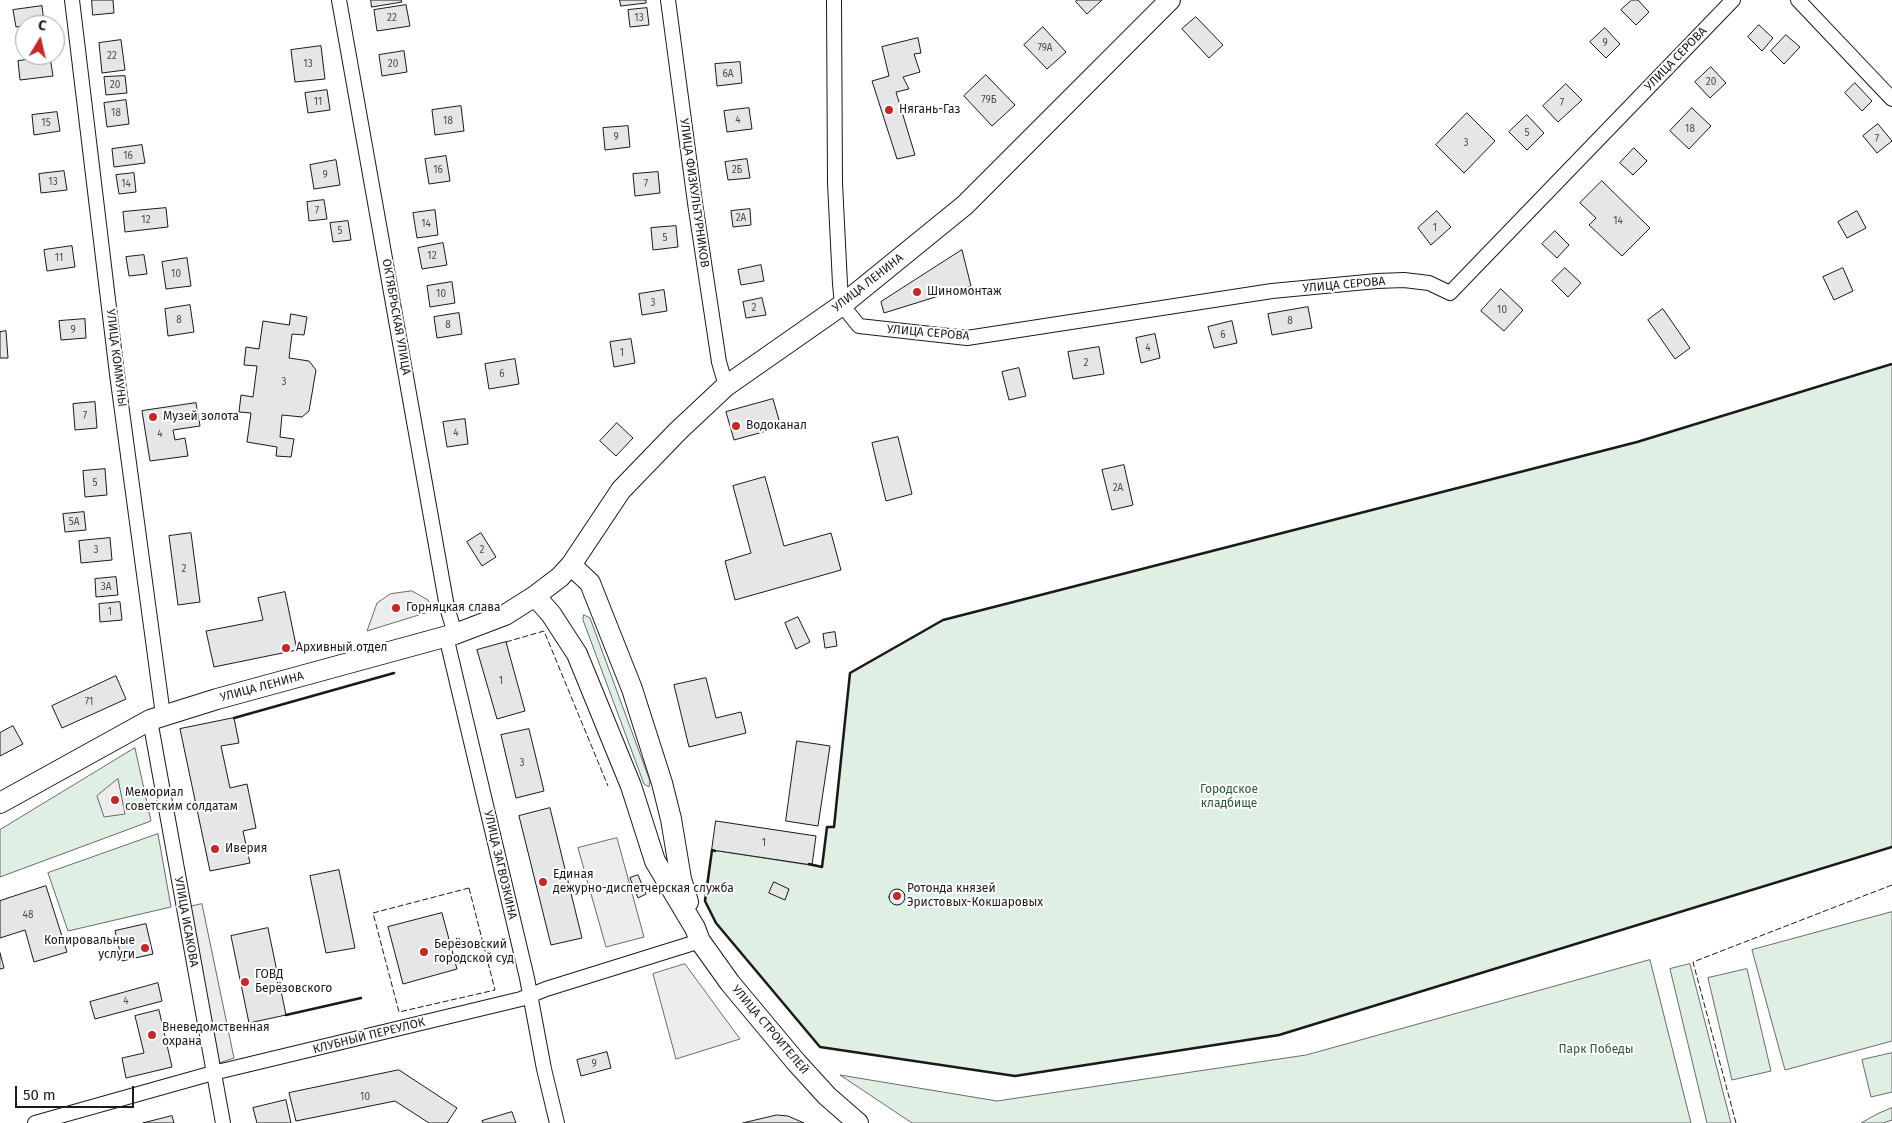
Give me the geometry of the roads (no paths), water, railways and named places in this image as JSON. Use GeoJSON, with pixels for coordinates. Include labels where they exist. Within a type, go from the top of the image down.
{"type":"FeatureCollection","features":[{"type":"Feature","properties":{"kind":"main road","name":"УЛИЦА ЛЕНИНА"},"geometry":{"type":"LineString","coordinates":[[0,803],[156,718],[450,635],[504,614],[535,596],[560,578],[621,490],[678,431],[726,386],[842,305],[965,205],[1170,0]]}},
{"type":"Feature","properties":{"kind":"main road"},"geometry":{"type":"LineString","coordinates":[[570,566],[590,583],[632,689],[662,783],[671,819],[681,879],[698,934]]}},
{"type":"Feature","properties":{"kind":"main road"},"geometry":{"type":"LineString","coordinates":[[535,596],[551,614],[577,654],[631,786],[655,861],[698,934]]}},
{"type":"Feature","properties":{"kind":"main road"},"geometry":{"type":"LineString","coordinates":[[631,786],[645,797],[655,796],[662,783]]}},
{"type":"Feature","properties":{"kind":"main road","name":"УЛИЦА СТРОИТЕЛЕЙ"},"geometry":{"type":"LineString","coordinates":[[698,934],[730,983],[796,1062],[827,1096],[858,1123]]}},
{"type":"Feature","properties":{"kind":"street","name":"УЛИЦА КОММУНЫ"},"geometry":{"type":"LineString","coordinates":[[72,0],[156,718]]}},
{"type":"Feature","properties":{"kind":"street","name":"ОКТЯБРЬСКАЯ УЛИЦА"},"geometry":{"type":"LineString","coordinates":[[339,0],[450,635]]}},
{"type":"Feature","properties":{"kind":"street","name":"УЛИЦА ФИЗКУЛЬТУРНИКОВ"},"geometry":{"type":"LineString","coordinates":[[668,0],[694,203],[719,362],[726,386]]}},
{"type":"Feature","properties":{"kind":"street"},"geometry":{"type":"LineString","coordinates":[[834,0],[835,183],[842,305]]}},
{"type":"Feature","properties":{"kind":"street","name":"УЛИЦА СЕРОВА"},"geometry":{"type":"LineString","coordinates":[[842,305],[859,326],[967,338],[1272,291],[1367,282],[1404,280],[1429,283],[1450,293],[1733,0]]}},
{"type":"Feature","properties":{"kind":"street"},"geometry":{"type":"LineString","coordinates":[[1798,0],[1892,99]]}},
{"type":"Feature","properties":{"kind":"street","name":"УЛИЦА ЗАГВОЗКИНА"},"geometry":{"type":"LineString","coordinates":[[450,635],[557,1123]]}},
{"type":"Feature","properties":{"kind":"street","name":"УЛИЦА ИСАКОВА"},"geometry":{"type":"LineString","coordinates":[[156,718],[213,1073],[224,1123]]}},
{"type":"Feature","properties":{"kind":"street","name":"КЛУБНЫЙ ПЕРЕУЛОК"},"geometry":{"type":"LineString","coordinates":[[35,1123],[213,1073],[480,1009],[530,995],[698,934]]}},
{"type":"Feature","properties":{"kind":"place","name":"Нягань-Газ"},"geometry":{"type":"Point","coordinates":[889,110]}},
{"type":"Feature","properties":{"kind":"place","name":"Шиномонтаж"},"geometry":{"type":"Point","coordinates":[917,292]}},
{"type":"Feature","properties":{"kind":"place","name":"Музей золота"},"geometry":{"type":"Point","coordinates":[153,417]}},
{"type":"Feature","properties":{"kind":"place","name":"Водоканал"},"geometry":{"type":"Point","coordinates":[736,426]}},
{"type":"Feature","properties":{"kind":"place","name":"Горняцкая слава"},"geometry":{"type":"Point","coordinates":[396,608]}},
{"type":"Feature","properties":{"kind":"place","name":"Архивный отдел"},"geometry":{"type":"Point","coordinates":[286,648]}},
{"type":"Feature","properties":{"kind":"place","name":"Мемориал советским солдатам"},"geometry":{"type":"Point","coordinates":[115,800]}},
{"type":"Feature","properties":{"kind":"place","name":"Иверия"},"geometry":{"type":"Point","coordinates":[215,849]}},
{"type":"Feature","properties":{"kind":"place","name":"Единая дежурно-диспетчерская служба"},"geometry":{"type":"Point","coordinates":[543,882]}},
{"type":"Feature","properties":{"kind":"place","name":"Ротонда князей Эристовых-Кокшаровых"},"geometry":{"type":"Point","coordinates":[897,896]}},
{"type":"Feature","properties":{"kind":"place","name":"Копировальные услуги"},"geometry":{"type":"Point","coordinates":[145,948]}},
{"type":"Feature","properties":{"kind":"place","name":"Берёзовский городской суд"},"geometry":{"type":"Point","coordinates":[424,952]}},
{"type":"Feature","properties":{"kind":"place","name":"ГОВД Берёзовского"},"geometry":{"type":"Point","coordinates":[245,982]}},
{"type":"Feature","properties":{"kind":"place","name":"Вневедомственная охрана"},"geometry":{"type":"Point","coordinates":[152,1035]}},
{"type":"Feature","properties":{"kind":"park label","name":"Городское кладбище"},"geometry":{"type":"Point","coordinates":[1229,797]}},
{"type":"Feature","properties":{"kind":"park label","name":"Парк Победы"},"geometry":{"type":"Point","coordinates":[1596,1050]}}]}
